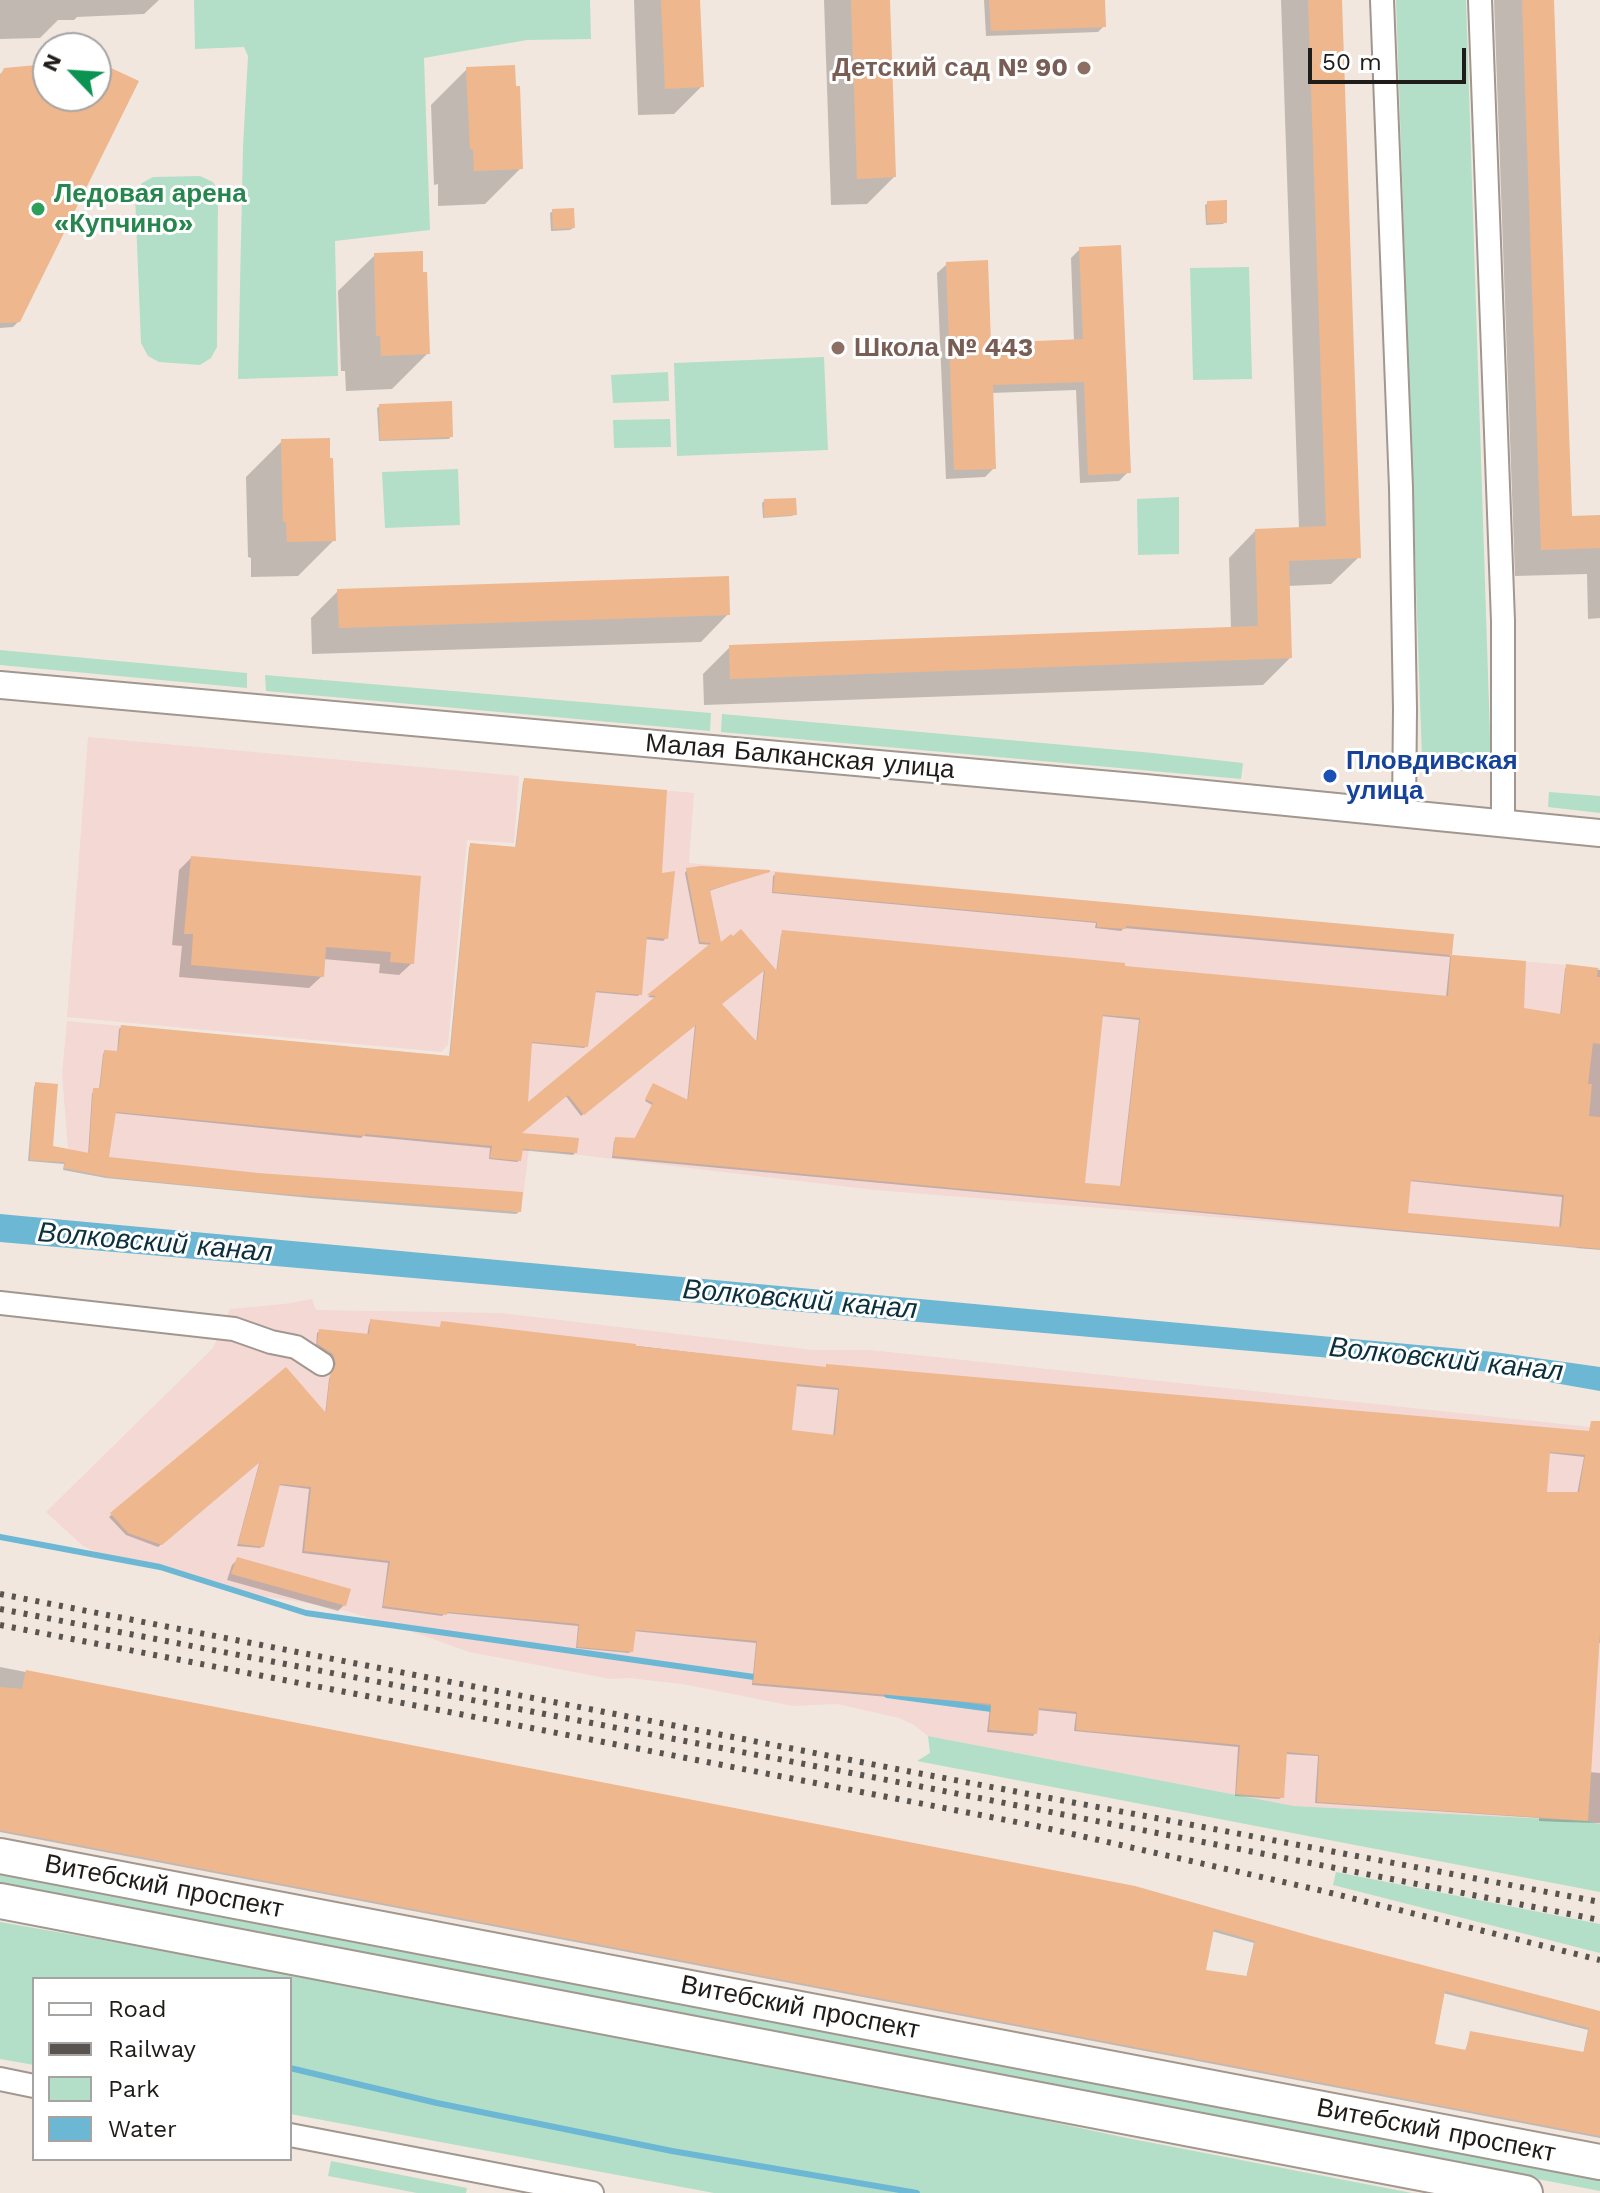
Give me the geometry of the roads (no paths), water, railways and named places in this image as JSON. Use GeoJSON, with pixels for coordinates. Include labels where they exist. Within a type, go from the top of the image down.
{"type":"FeatureCollection","features":[{"type":"Feature","properties":{"kind":"main road","name":"Витебский проспект"},"geometry":{"type":"LineString","coordinates":[[0,1856],[1600,2162]]}},
{"type":"Feature","properties":{"kind":"main road","name":"Витебский проспект"},"geometry":{"type":"LineString","coordinates":[[0,1901],[1525,2193]]}},
{"type":"Feature","properties":{"kind":"street"},"geometry":{"type":"LineString","coordinates":[[1382,0],[1401,488],[1404,813]]}},
{"type":"Feature","properties":{"kind":"street"},"geometry":{"type":"LineString","coordinates":[[1480,0],[1503,621],[1503,822]]}},
{"type":"Feature","properties":{"kind":"street","name":"Малая Балканская улица"},"geometry":{"type":"LineString","coordinates":[[0,685],[1600,833]]}},
{"type":"Feature","properties":{"kind":"street"},"geometry":{"type":"LineString","coordinates":[[0,1303],[234,1329],[296,1347],[322,1364]]}},
{"type":"Feature","properties":{"kind":"street"},"geometry":{"type":"LineString","coordinates":[[0,2079],[32,2086]]}},
{"type":"Feature","properties":{"kind":"street"},"geometry":{"type":"LineString","coordinates":[[292,2135],[592,2193]]}},
{"type":"Feature","properties":{"kind":"water","name":"Волковский канал"},"geometry":{"type":"Polygon","coordinates":[[[0,1214],[1494,1352],[1600,1367],[1600,1391],[1492,1372],[0,1242],[0,1214]]]}},
{"type":"Feature","properties":{"kind":"waterway"},"geometry":{"type":"LineString","coordinates":[[0,1537],[160,1567],[306,1613],[761,1678]]}},
{"type":"Feature","properties":{"kind":"waterway"},"geometry":{"type":"LineString","coordinates":[[887,1695],[999,1710]]}},
{"type":"Feature","properties":{"kind":"waterway"},"geometry":{"type":"LineString","coordinates":[[292,2068],[437,2103],[672,2151],[917,2193]]}},
{"type":"Feature","properties":{"kind":"railway"},"geometry":{"type":"LineString","coordinates":[[0,1594],[1600,1902]]}},
{"type":"Feature","properties":{"kind":"railway"},"geometry":{"type":"LineString","coordinates":[[0,1609],[1600,1920]]}},
{"type":"Feature","properties":{"kind":"railway"},"geometry":{"type":"LineString","coordinates":[[0,1625],[1037,1826],[1323,1891],[1600,1960]]}},
{"type":"Feature","properties":{"kind":"place","name":"Детский сад № 90"},"geometry":{"type":"Point","coordinates":[1084,68]}},
{"type":"Feature","properties":{"kind":"place","name":"Ледовая арена «Купчино»"},"geometry":{"type":"Point","coordinates":[38,209]}},
{"type":"Feature","properties":{"kind":"place","name":"Школа № 443"},"geometry":{"type":"Point","coordinates":[838,348]}},
{"type":"Feature","properties":{"kind":"place","name":"Пловдивская улица"},"geometry":{"type":"Point","coordinates":[1330,776]}}]}
